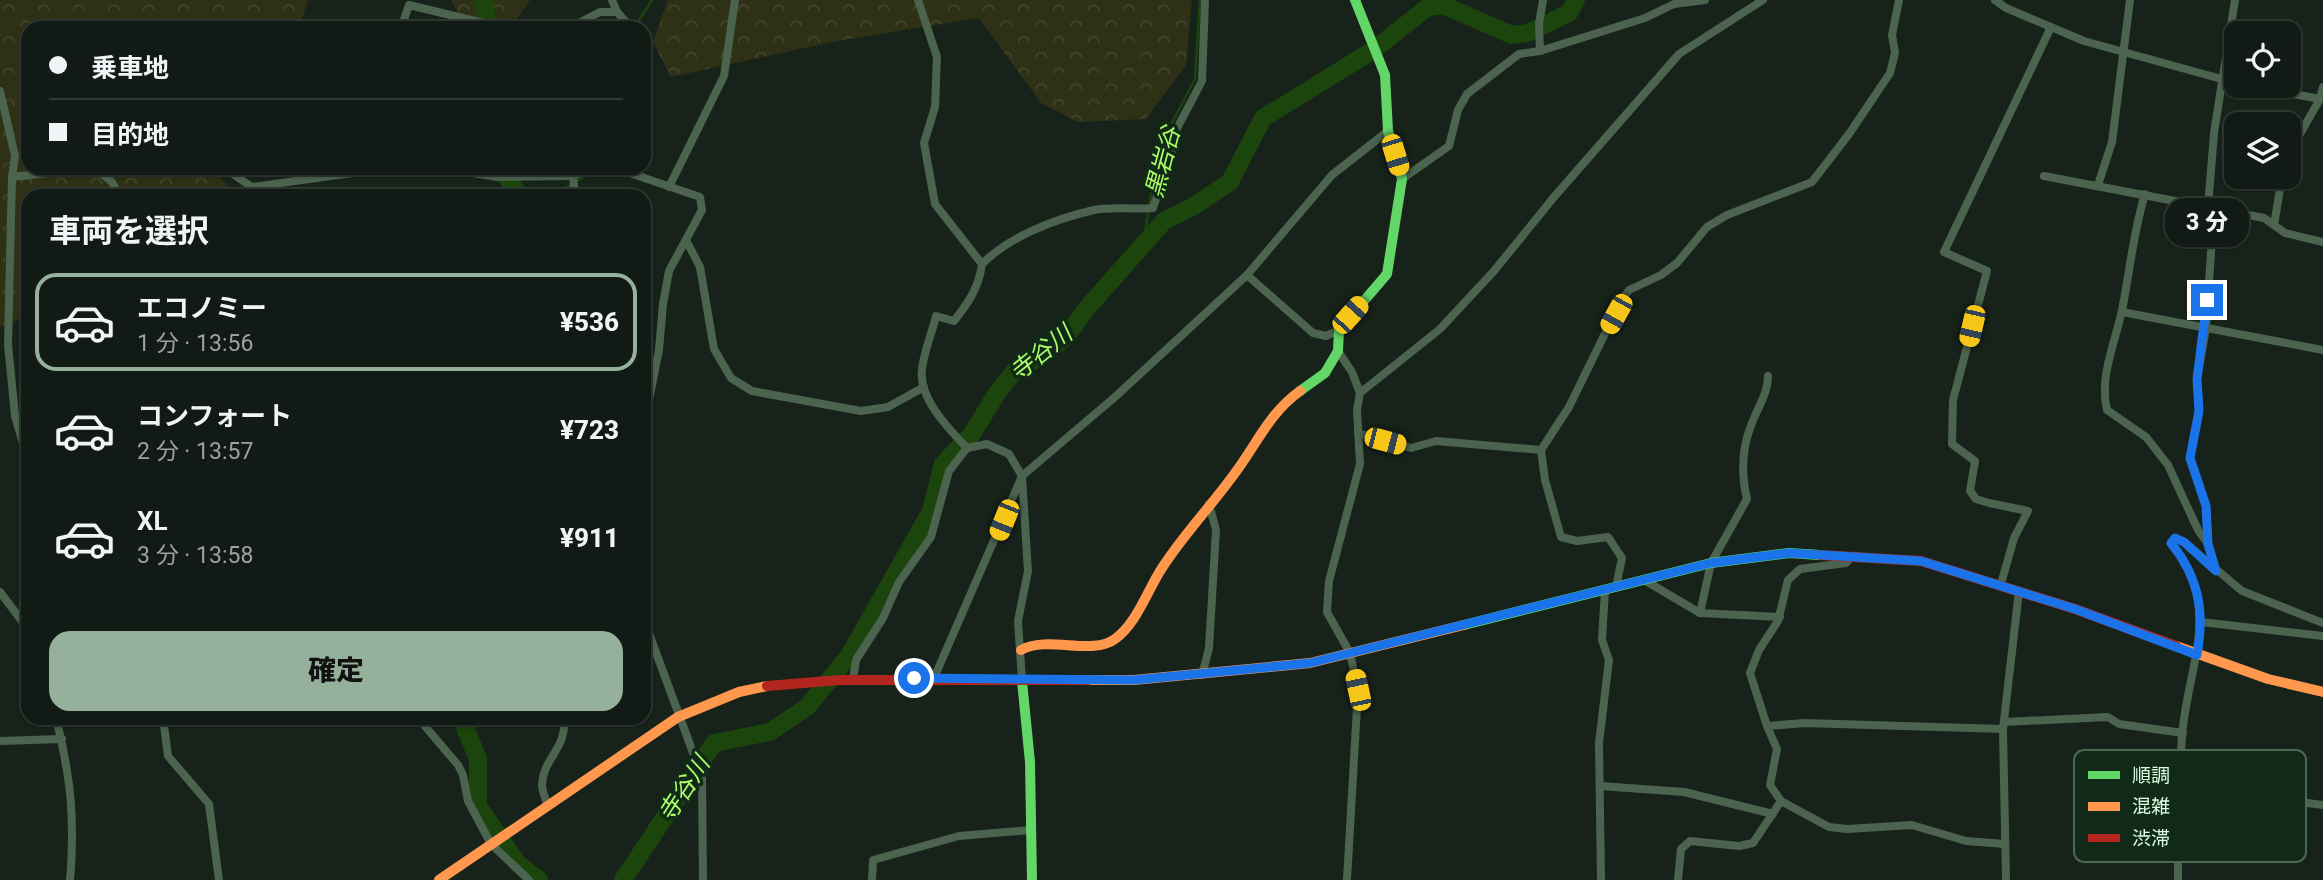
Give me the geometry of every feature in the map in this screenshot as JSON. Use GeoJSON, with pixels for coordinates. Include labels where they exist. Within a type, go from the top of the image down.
{"type":"FeatureCollection","features":[{"type":"Feature","properties":{"kind":"street"},"geometry":{"type":"LineString","coordinates":[[612,0],[617,12],[625,21]]}},
{"type":"Feature","properties":{"kind":"street"},"geometry":{"type":"LineString","coordinates":[[668,187],[724,76],[735,0]]}},
{"type":"Feature","properties":{"kind":"street"},"geometry":{"type":"LineString","coordinates":[[918,0],[937,57],[935,107],[924,143],[935,204],[982,264]]}},
{"type":"Feature","properties":{"kind":"street"},"geometry":{"type":"LineString","coordinates":[[967,448],[943,422],[924,387],[921,371],[936,316],[954,321],[972,297],[980,280],[982,264],[995,251],[1031,232],[1095,210],[1153,208],[1172,151],[1173,136],[1202,81],[1205,0]]}},
{"type":"Feature","properties":{"kind":"street"},"geometry":{"type":"LineString","coordinates":[[1247,275],[1313,333],[1325,336],[1339,330],[1387,274],[1402,179],[1388,131],[1385,75],[1355,0]]}},
{"type":"Feature","properties":{"kind":"street"},"geometry":{"type":"LineString","coordinates":[[1540,51],[1539,29],[1543,0]]}},
{"type":"Feature","properties":{"kind":"street"},"geometry":{"type":"LineString","coordinates":[[1402,179],[1448,146],[1458,110],[1467,93],[1519,54],[1540,51],[1645,18],[1674,4],[1705,0]]}},
{"type":"Feature","properties":{"kind":"street"},"geometry":{"type":"LineString","coordinates":[[1360,393],[1440,329],[1494,271],[1553,197],[1679,54],[1763,0]]}},
{"type":"Feature","properties":{"kind":"street"},"geometry":{"type":"LineString","coordinates":[[1601,880],[1599,743],[1609,660],[1602,640],[1610,589],[1622,558],[1608,537],[1577,541],[1562,537],[1545,480],[1541,450],[1569,407],[1629,290],[1677,263],[1707,227],[1727,215],[1812,182],[1820,172],[1890,73],[1895,53],[1892,35],[1899,0]]}},
{"type":"Feature","properties":{"kind":"street"},"geometry":{"type":"LineString","coordinates":[[1995,0],[2084,41],[2224,81]]}},
{"type":"Feature","properties":{"kind":"street"},"geometry":{"type":"LineString","coordinates":[[2098,185],[2112,142],[2130,0]]}},
{"type":"Feature","properties":{"kind":"street"},"geometry":{"type":"LineString","coordinates":[[2216,571],[2208,544],[2206,506],[2190,458],[2199,411],[2197,379],[2206,328],[2211,208],[2221,80],[2235,0]]}},
{"type":"Feature","properties":{"kind":"street"},"geometry":{"type":"LineString","coordinates":[[403,21],[409,5],[473,21]]}},
{"type":"Feature","properties":{"kind":"street"},"geometry":{"type":"LineString","coordinates":[[583,21],[600,12],[617,12]]}},
{"type":"Feature","properties":{"kind":"street"},"geometry":{"type":"LineString","coordinates":[[2001,584],[2014,538],[2028,510],[1976,499],[1970,491],[1975,461],[1952,444],[1951,418],[1987,271],[1944,252],[2051,27]]}},
{"type":"Feature","properties":{"kind":"street"},"geometry":{"type":"LineString","coordinates":[[2301,132],[2320,99],[2323,87]]}},
{"type":"Feature","properties":{"kind":"street"},"geometry":{"type":"LineString","coordinates":[[0,91],[15,156],[12,177],[8,344],[15,416],[21,437]]}},
{"type":"Feature","properties":{"kind":"street"},"geometry":{"type":"LineString","coordinates":[[2301,95],[2320,99]]}},
{"type":"Feature","properties":{"kind":"street"},"geometry":{"type":"LineString","coordinates":[[934,678],[1022,476],[1115,397],[1247,275],[1332,175],[1388,131]]}},
{"type":"Feature","properties":{"kind":"street"},"geometry":{"type":"LineString","coordinates":[[12,177],[30,175]]}},
{"type":"Feature","properties":{"kind":"street"},"geometry":{"type":"LineString","coordinates":[[104,175],[112,181],[116,189]]}},
{"type":"Feature","properties":{"kind":"street"},"geometry":{"type":"LineString","coordinates":[[231,175],[252,187],[337,175]]}},
{"type":"Feature","properties":{"kind":"street"},"geometry":{"type":"LineString","coordinates":[[485,175],[577,175]]}},
{"type":"Feature","properties":{"kind":"street"},"geometry":{"type":"LineString","coordinates":[[637,175],[700,197],[702,210],[669,271],[651,389]]}},
{"type":"Feature","properties":{"kind":"street"},"geometry":{"type":"LineString","coordinates":[[2044,176],[2264,218],[2285,233],[2323,242]]}},
{"type":"Feature","properties":{"kind":"street"},"geometry":{"type":"LineString","coordinates":[[573,177],[575,189]]}},
{"type":"Feature","properties":{"kind":"street"},"geometry":{"type":"LineString","coordinates":[[2274,225],[2279,189]]}},
{"type":"Feature","properties":{"kind":"street"},"geometry":{"type":"LineString","coordinates":[[2145,194],[2134,229],[2122,313],[2106,373],[2104,396],[2107,410],[2146,438],[2168,465],[2198,530],[2208,544]]}},
{"type":"Feature","properties":{"kind":"street"},"geometry":{"type":"LineString","coordinates":[[686,240],[700,267],[714,349],[731,378],[752,391],[861,411],[888,407],[924,387]]}},
{"type":"Feature","properties":{"kind":"street"},"geometry":{"type":"LineString","coordinates":[[2122,313],[2323,350]]}},
{"type":"Feature","properties":{"kind":"street"},"geometry":{"type":"LineString","coordinates":[[1021,650],[1031,644],[1102,645],[1114,640],[1129,624],[1163,566],[1241,465],[1260,432],[1289,400],[1325,373],[1338,351],[1339,330]]}},
{"type":"Feature","properties":{"kind":"street"},"geometry":{"type":"LineString","coordinates":[[1338,351],[1352,372],[1360,393],[1356,410],[1360,464],[1329,581],[1327,612],[1350,653],[1358,690],[1347,880]]}},
{"type":"Feature","properties":{"kind":"street"},"geometry":{"type":"LineString","coordinates":[[1700,613],[1711,563],[1747,499],[1741,475],[1750,427],[1768,387],[1768,376]]}},
{"type":"Feature","properties":{"kind":"street"},"geometry":{"type":"LineString","coordinates":[[1358,433],[1411,448],[1436,441],[1541,450]]}},
{"type":"Feature","properties":{"kind":"street"},"geometry":{"type":"LineString","coordinates":[[853,680],[856,660],[883,618],[899,583],[931,537],[949,471],[967,448],[986,444],[1009,454],[1022,476],[1028,571],[1018,621],[1021,650],[1018,660],[1030,762],[1032,880]]}},
{"type":"Feature","properties":{"kind":"street"},"geometry":{"type":"LineString","coordinates":[[1202,675],[1209,648],[1216,530],[1209,504]]}},
{"type":"Feature","properties":{"kind":"street"},"geometry":{"type":"LineString","coordinates":[[2181,750],[2201,621],[2194,576],[2171,543],[2175,538],[2184,542],[2242,591],[2322,620]]}},
{"type":"Feature","properties":{"kind":"street"},"geometry":{"type":"LineString","coordinates":[[439,880],[678,716],[739,692],[840,680],[1134,680],[1310,663],[1711,563],[1789,553],[1921,561],[2001,584],[2268,679],[2323,692]]}},
{"type":"Feature","properties":{"kind":"street"},"geometry":{"type":"LineString","coordinates":[[1854,555],[1846,563],[1794,571],[1783,591],[1780,617],[1759,650],[1750,673],[1756,698],[1777,749],[1770,785],[1781,802],[1829,827],[1847,829],[1912,825],[1966,841],[2005,844]]}},
{"type":"Feature","properties":{"kind":"street"},"geometry":{"type":"LineString","coordinates":[[1644,580],[1700,613],[1780,617]]}},
{"type":"Feature","properties":{"kind":"street"},"geometry":{"type":"LineString","coordinates":[[2006,880],[2004,725],[2019,591]]}},
{"type":"Feature","properties":{"kind":"street"},"geometry":{"type":"LineString","coordinates":[[0,592],[21,620]]}},
{"type":"Feature","properties":{"kind":"street"},"geometry":{"type":"LineString","coordinates":[[2201,621],[2323,636]]}},
{"type":"Feature","properties":{"kind":"street"},"geometry":{"type":"LineString","coordinates":[[651,640],[702,777],[703,880]]}},
{"type":"Feature","properties":{"kind":"street"},"geometry":{"type":"LineString","coordinates":[[1767,726],[1805,723],[2004,725],[2108,717],[2119,724],[2182,733]]}},
{"type":"Feature","properties":{"kind":"street"},"geometry":{"type":"LineString","coordinates":[[58,725],[68,761],[75,822],[70,880]]}},
{"type":"Feature","properties":{"kind":"street"},"geometry":{"type":"LineString","coordinates":[[164,725],[169,756],[209,804],[219,880]]}},
{"type":"Feature","properties":{"kind":"street"},"geometry":{"type":"LineString","coordinates":[[424,725],[458,765],[463,775],[468,801],[491,844],[529,880]]}},
{"type":"Feature","properties":{"kind":"street"},"geometry":{"type":"LineString","coordinates":[[548,806],[542,785],[549,763],[565,736],[564,725]]}},
{"type":"Feature","properties":{"kind":"street"},"geometry":{"type":"LineString","coordinates":[[0,741],[62,739]]}},
{"type":"Feature","properties":{"kind":"street"},"geometry":{"type":"LineString","coordinates":[[1600,786],[1684,792],[1773,814]]}},
{"type":"Feature","properties":{"kind":"street"},"geometry":{"type":"LineString","coordinates":[[1678,880],[1681,849],[1690,841],[1739,846],[1754,843],[1781,802]]}},
{"type":"Feature","properties":{"kind":"street"},"geometry":{"type":"LineString","coordinates":[[872,880],[873,860],[959,836],[1031,830]]}},
{"type":"Feature","properties":{"kind":"street"},"geometry":{"type":"LineString","coordinates":[[2178,862],[2178,880]]}},
{"type":"Feature","properties":{"kind":"green space"},"geometry":{"type":"Polygon","coordinates":[[[0,0],[308,0],[301,21],[21,21],[21,175],[218,175],[230,189],[21,189],[21,318],[0,327],[0,0]]]}},
{"type":"Feature","properties":{"kind":"green space"},"geometry":{"type":"Polygon","coordinates":[[[451,0],[530,0],[516,21],[462,21],[451,0]]]}},
{"type":"Feature","properties":{"kind":"green space"},"geometry":{"type":"Polygon","coordinates":[[[668,0],[1192,0],[1186,65],[1146,119],[1078,122],[1041,103],[979,18],[837,41],[671,77],[653,42],[668,0]]]}},
{"type":"Feature","properties":{"kind":"waterway"},"geometry":{"type":"LineString","coordinates":[[483,0],[486,9],[485,21]]}},
{"type":"Feature","properties":{"kind":"waterway"},"geometry":{"type":"LineString","coordinates":[[638,21],[652,0]]}},
{"type":"Feature","properties":{"kind":"waterway","name":"黒岩谷"},"geometry":{"type":"LineString","coordinates":[[1143,245],[1152,189],[1165,151],[1166,134],[1195,79],[1200,0]]}},
{"type":"Feature","properties":{"kind":"waterway","name":"寺谷川"},"geometry":{"type":"LineString","coordinates":[[623,880],[714,743],[770,732],[807,707],[849,656],[931,511],[943,464],[972,434],[997,393],[1017,368],[1043,356],[1066,337],[1088,307],[1164,221],[1194,206],[1230,182],[1263,118],[1372,51],[1428,7],[1443,5],[1512,35],[1528,33],[1569,13],[1576,0]]}},
{"type":"Feature","properties":{"kind":"waterway"},"geometry":{"type":"LineString","coordinates":[[505,175],[515,189]]}},
{"type":"Feature","properties":{"kind":"waterway"},"geometry":{"type":"LineString","coordinates":[[566,189],[588,175]]}},
{"type":"Feature","properties":{"kind":"waterway"},"geometry":{"type":"LineString","coordinates":[[464,725],[478,759],[478,806],[518,864],[539,880]]}},
{"type":"Feature","properties":{"kind":"traffic: fast"},"geometry":{"type":"LineString","coordinates":[[1300,391],[1325,373],[1338,351],[1339,330],[1387,274],[1402,179],[1388,131],[1385,75],[1355,0]]}},
{"type":"Feature","properties":{"kind":"traffic: fast"},"geometry":{"type":"LineString","coordinates":[[1464,625],[1711,563],[1789,553],[1820,555]]}},
{"type":"Feature","properties":{"kind":"traffic: fast"},"geometry":{"type":"LineString","coordinates":[[1022,681],[1030,762],[1032,880]]}},
{"type":"Feature","properties":{"kind":"traffic: slow"},"geometry":{"type":"LineString","coordinates":[[1021,650],[1044,644],[1094,646],[1105,644],[1123,632],[1136,616],[1157,577],[1190,529],[1231,479],[1274,416],[1300,391]]}},
{"type":"Feature","properties":{"kind":"traffic: slow"},"geometry":{"type":"LineString","coordinates":[[1088,680],[1134,680],[1310,663],[1464,625]]}},
{"type":"Feature","properties":{"kind":"traffic: slow"},"geometry":{"type":"LineString","coordinates":[[2176,646],[2268,679],[2323,692]]}},
{"type":"Feature","properties":{"kind":"traffic: slow"},"geometry":{"type":"LineString","coordinates":[[439,880],[678,717],[739,692],[767,686]]}},
{"type":"Feature","properties":{"kind":"traffic: jam"},"geometry":{"type":"LineString","coordinates":[[1820,555],[1921,561],[2075,609],[2176,646]]}},
{"type":"Feature","properties":{"kind":"traffic: jam"},"geometry":{"type":"LineString","coordinates":[[767,686],[840,680],[1088,680]]}},
{"type":"Feature","properties":{"kind":"route"},"geometry":{"type":"LineString","coordinates":[[914,678],[1134,680],[1310,663],[1711,563],[1789,553],[1921,561],[2075,609],[2197,655],[2201,621],[2199,593],[2194,576],[2171,543],[2175,538],[2184,542],[2216,571],[2208,544],[2206,506],[2196,483],[2190,458],[2199,411],[2197,379],[2206,328],[2207,300]]}}]}
